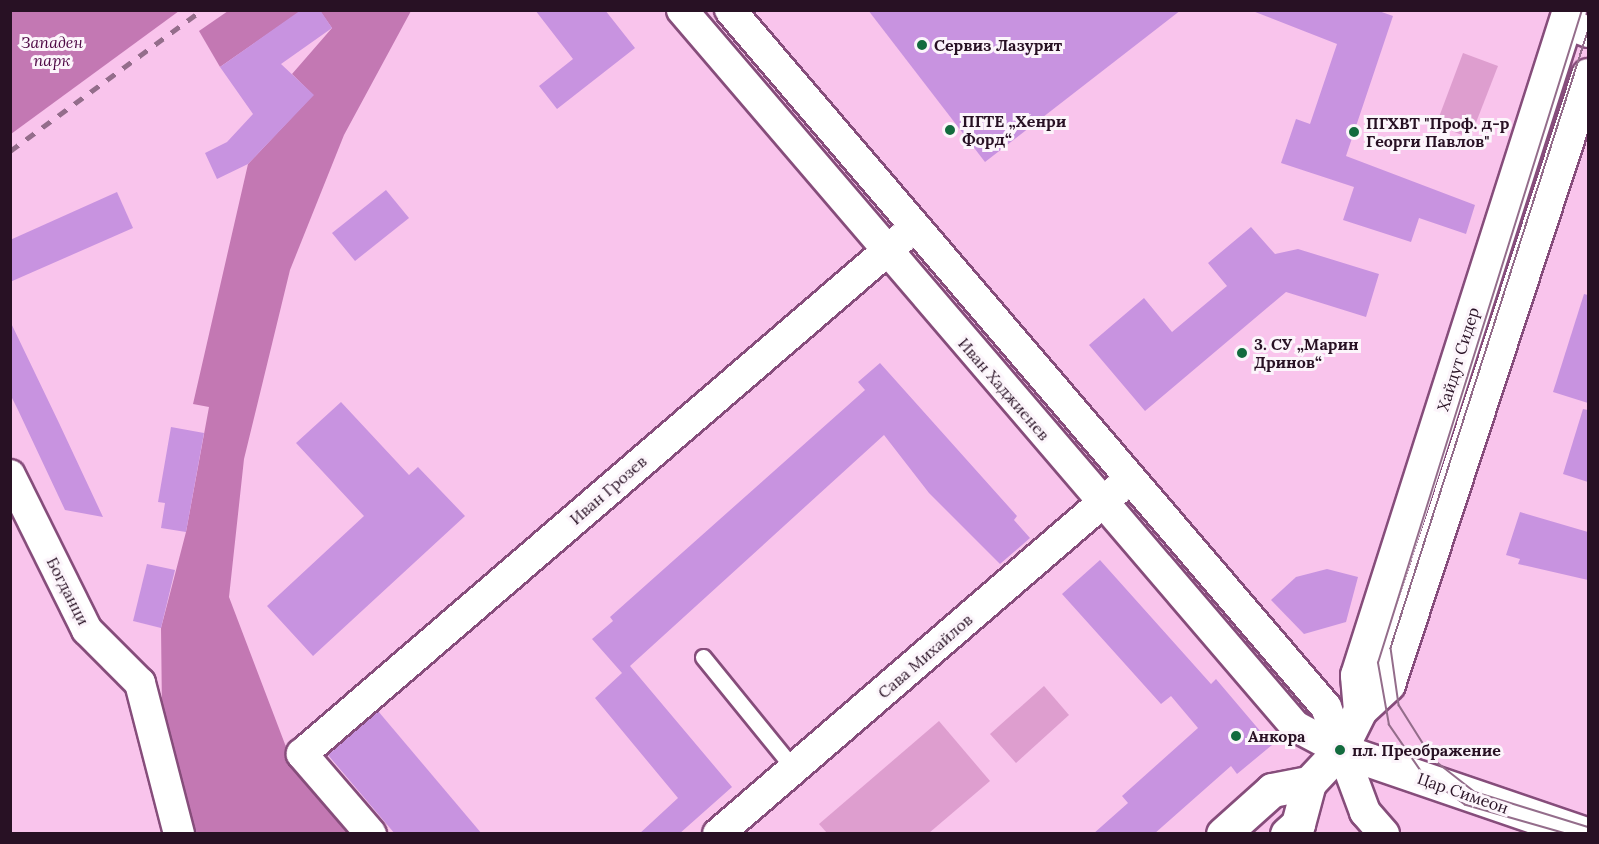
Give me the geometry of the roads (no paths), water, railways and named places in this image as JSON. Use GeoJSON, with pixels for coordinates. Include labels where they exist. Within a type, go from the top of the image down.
{"type":"FeatureCollection","features":[{"type":"Feature","properties":{"kind":"street","name":"Иван Хаджиенев"},"geometry":{"type":"LineString","coordinates":[[682,10],[886,252],[1295,726],[1340,750]]}},
{"type":"Feature","properties":{"kind":"street"},"geometry":{"type":"LineString","coordinates":[[730,10],[1326,707],[1340,750],[1371,826]]}},
{"type":"Feature","properties":{"kind":"street","name":"Хайдут Сидер"},"geometry":{"type":"LineString","coordinates":[[1360,710],[1357,675],[1574,22]]}},
{"type":"Feature","properties":{"kind":"street"},"geometry":{"type":"LineString","coordinates":[[1287,834],[1298,824],[1309,783],[1340,750],[1360,710],[1388,684],[1588,75]]}},
{"type":"Feature","properties":{"kind":"street","name":"Иван Грозев"},"geometry":{"type":"LineString","coordinates":[[371,834],[302,754],[915,226]]}},
{"type":"Feature","properties":{"kind":"street","name":"Богданци"},"geometry":{"type":"LineString","coordinates":[[10,475],[87,630],[140,684],[179,834]]}},
{"type":"Feature","properties":{"kind":"street","name":"Сава Михайлов"},"geometry":{"type":"LineString","coordinates":[[718,834],[1131,478]]}},
{"type":"Feature","properties":{"kind":"street","name":"Цар Симеон"},"geometry":{"type":"LineString","coordinates":[[1340,750],[1470,799],[1586,834]]}},
{"type":"Feature","properties":{"kind":"street"},"geometry":{"type":"LineString","coordinates":[[1223,834],[1272,790],[1309,783]]}},
{"type":"Feature","properties":{"kind":"lane"},"geometry":{"type":"LineString","coordinates":[[702,657],[794,769]]}},
{"type":"Feature","properties":{"kind":"tram line"},"geometry":{"type":"LineString","coordinates":[[1566,834],[1465,805],[1424,776],[1389,725],[1378,663],[1582,10]]}},
{"type":"Feature","properties":{"kind":"tram line"},"geometry":{"type":"LineString","coordinates":[[1588,32],[1391,648],[1399,705],[1433,759],[1475,792],[1588,827]]}},
{"type":"Feature","properties":{"kind":"railway"},"geometry":{"type":"LineString","coordinates":[[10,151],[202,10]]}},
{"type":"Feature","properties":{"kind":"place","name":"Сервиз Лазурит"},"geometry":{"type":"Point","coordinates":[922,45]}},
{"type":"Feature","properties":{"kind":"place","name":"ПГТЕ „Хенри Форд“"},"geometry":{"type":"Point","coordinates":[950,130]}},
{"type":"Feature","properties":{"kind":"place","name":"ПГХВТ \"Проф. д-р Георги Павлов\""},"geometry":{"type":"Point","coordinates":[1354,132]}},
{"type":"Feature","properties":{"kind":"place","name":"3. СУ „Марин Дринов“"},"geometry":{"type":"Point","coordinates":[1242,353]}},
{"type":"Feature","properties":{"kind":"place","name":"Анкора"},"geometry":{"type":"Point","coordinates":[1236,736]}},
{"type":"Feature","properties":{"kind":"place","name":"пл. Преображение"},"geometry":{"type":"Point","coordinates":[1340,750]}},
{"type":"Feature","properties":{"kind":"park label","name":"Западен парк"},"geometry":{"type":"Point","coordinates":[52,51]}}]}
